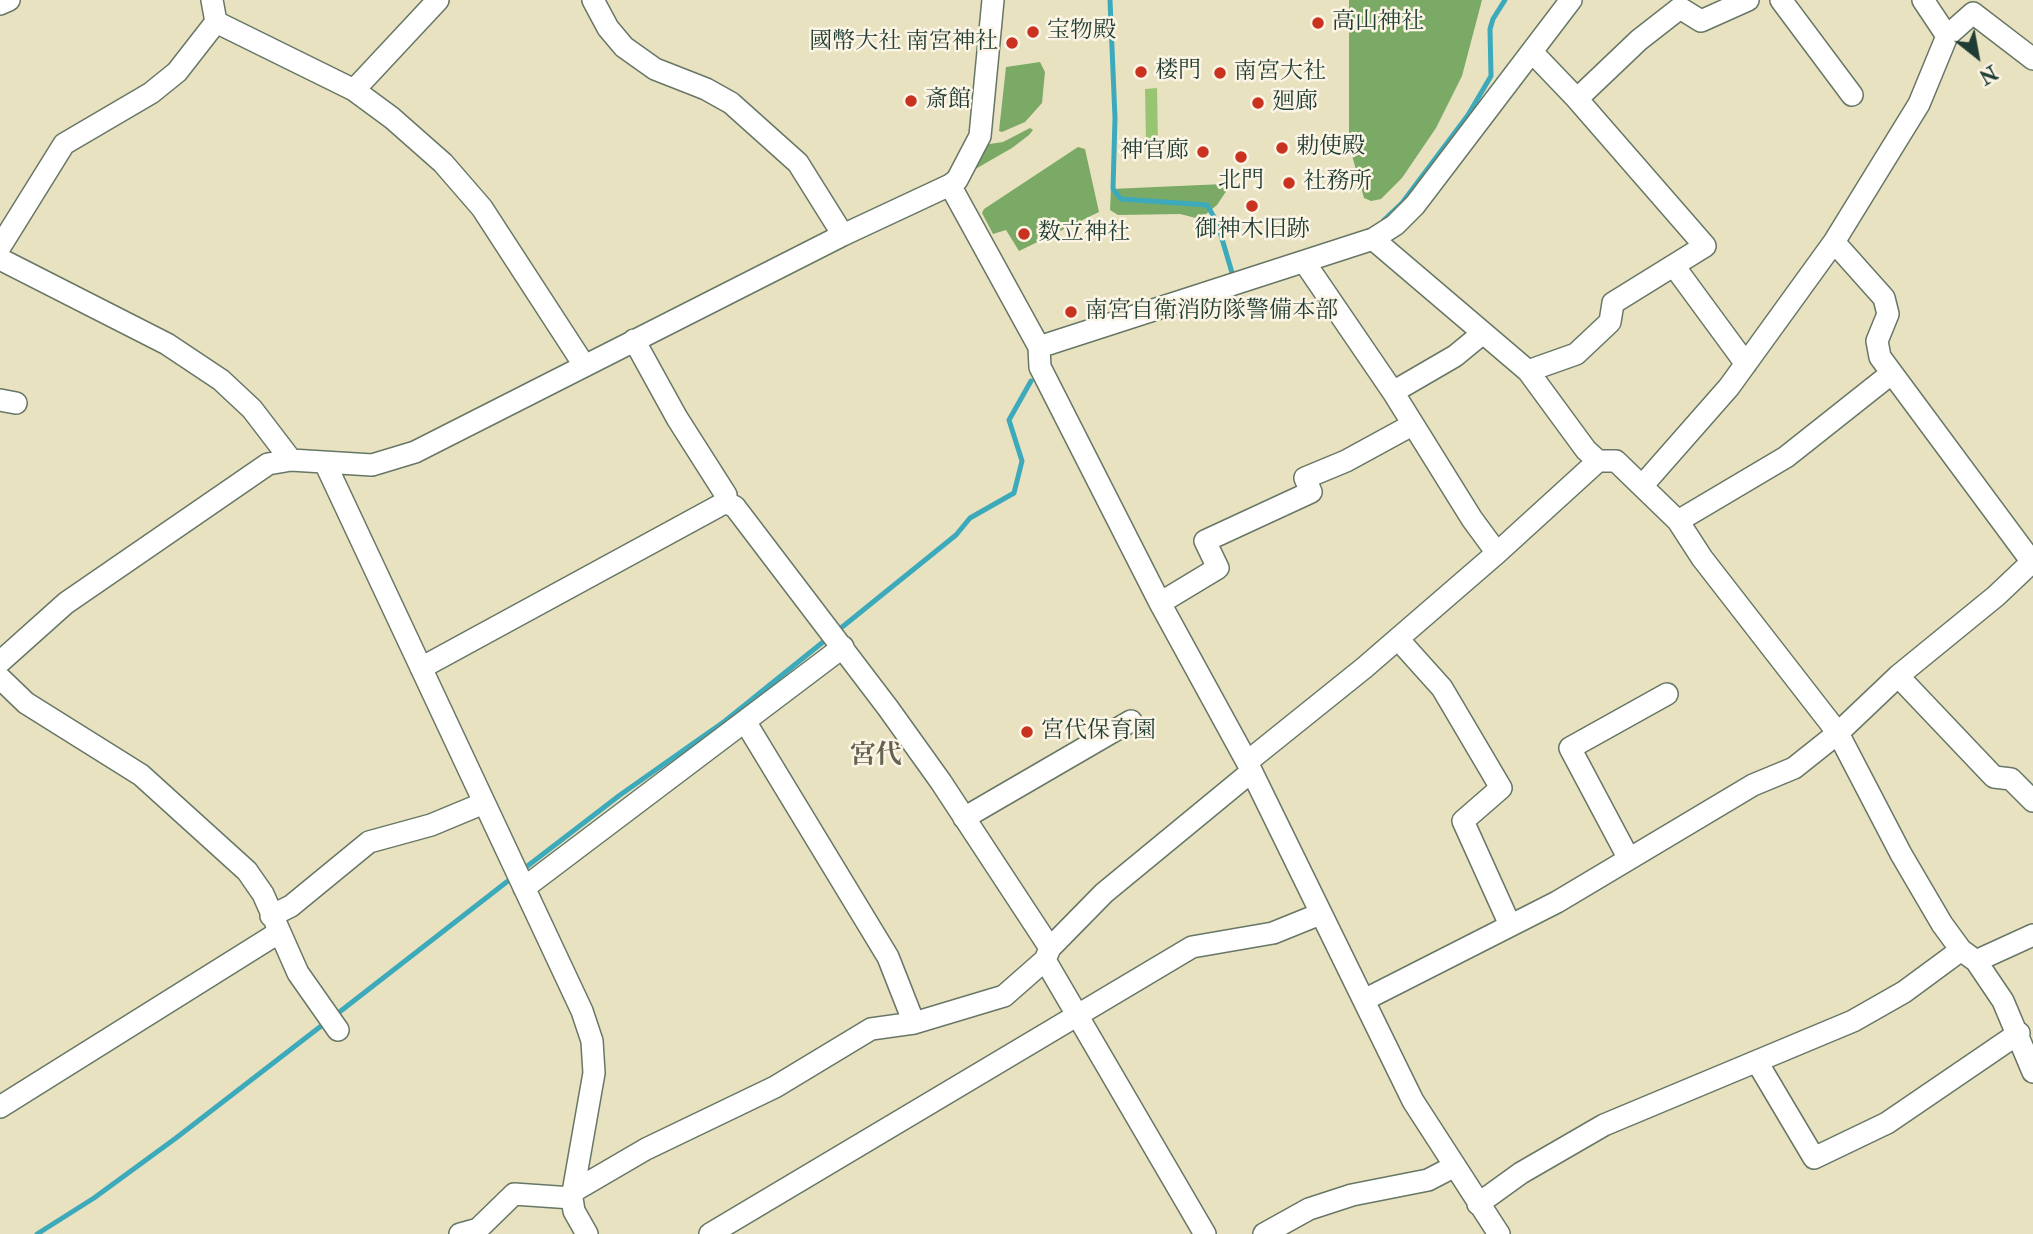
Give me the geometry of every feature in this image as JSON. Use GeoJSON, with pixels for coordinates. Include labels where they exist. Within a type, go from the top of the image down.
{"type":"FeatureCollection","features":[{"type":"Feature","properties":{"kind":"street"},"geometry":{"type":"LineString","coordinates":[[0,4],[9,0]]}},
{"type":"Feature","properties":{"kind":"street"},"geometry":{"type":"LineString","coordinates":[[0,247],[64,144],[151,93],[177,72],[216,22],[212,0]]}},
{"type":"Feature","properties":{"kind":"street"},"geometry":{"type":"LineString","coordinates":[[354,90],[438,0]]}},
{"type":"Feature","properties":{"kind":"street"},"geometry":{"type":"LineString","coordinates":[[593,0],[608,28],[624,47],[655,69],[706,89],[731,103],[798,163],[843,234]]}},
{"type":"Feature","properties":{"kind":"street"},"geometry":{"type":"LineString","coordinates":[[2,656],[66,603],[243,478],[268,464],[291,460],[326,465],[372,465],[415,452],[843,234],[950,185],[957,180],[980,136],[993,0]]}},
{"type":"Feature","properties":{"kind":"street"},"geometry":{"type":"LineString","coordinates":[[1039,347],[1305,264],[1373,239],[1395,225],[1415,205],[1571,0]]}},
{"type":"Feature","properties":{"kind":"street"},"geometry":{"type":"LineString","coordinates":[[1577,99],[1639,40],[1680,9],[1701,21],[1748,0]]}},
{"type":"Feature","properties":{"kind":"street"},"geometry":{"type":"LineString","coordinates":[[1781,0],[1852,95]]}},
{"type":"Feature","properties":{"kind":"street"},"geometry":{"type":"LineString","coordinates":[[1923,0],[1947,36]]}},
{"type":"Feature","properties":{"kind":"street"},"geometry":{"type":"LineString","coordinates":[[1642,486],[1694,429],[1746,364],[1834,242],[1919,104],[1947,36],[1973,13],[2033,59]]}},
{"type":"Feature","properties":{"kind":"street"},"geometry":{"type":"LineString","coordinates":[[216,22],[354,90],[393,117],[443,163],[482,208],[584,365]]}},
{"type":"Feature","properties":{"kind":"street"},"geometry":{"type":"LineString","coordinates":[[1528,371],[1576,354],[1610,322],[1614,303],[1705,246],[1577,99],[1532,52]]}},
{"type":"Feature","properties":{"kind":"street"},"geometry":{"type":"LineString","coordinates":[[950,185],[1039,347],[1040,368],[1160,603],[1249,767],[1413,1101],[1453,1167],[1499,1234]]}},
{"type":"Feature","properties":{"kind":"street"},"geometry":{"type":"LineString","coordinates":[[1373,239],[1528,371],[1586,450],[1598,461]]}},
{"type":"Feature","properties":{"kind":"street"},"geometry":{"type":"LineString","coordinates":[[1364,1000],[1557,902],[1753,785],[1794,768],[1838,733],[1898,676],[1996,597],[2032,561],[1881,357],[1877,341],[1888,314],[1884,298],[1834,242]]}},
{"type":"Feature","properties":{"kind":"street"},"geometry":{"type":"LineString","coordinates":[[0,259],[167,344],[221,380],[252,409],[291,460]]}},
{"type":"Feature","properties":{"kind":"street"},"geometry":{"type":"LineString","coordinates":[[1305,264],[1393,392],[1472,519],[1497,553]]}},
{"type":"Feature","properties":{"kind":"street"},"geometry":{"type":"LineString","coordinates":[[1674,266],[1746,364]]}},
{"type":"Feature","properties":{"kind":"street"},"geometry":{"type":"LineString","coordinates":[[1393,392],[1455,356],[1483,332]]}},
{"type":"Feature","properties":{"kind":"street"},"geometry":{"type":"LineString","coordinates":[[634,340],[677,418],[726,495],[726,502]]}},
{"type":"Feature","properties":{"kind":"street"},"geometry":{"type":"LineString","coordinates":[[1678,522],[1786,457],[1892,373]]}},
{"type":"Feature","properties":{"kind":"street"},"geometry":{"type":"LineString","coordinates":[[1160,603],[1218,568],[1205,541],[1311,492],[1305,478],[1346,461],[1412,425]]}},
{"type":"Feature","properties":{"kind":"street"},"geometry":{"type":"LineString","coordinates":[[460,1234],[478,1230],[514,1194],[573,1195],[646,1149],[775,1087],[872,1029],[914,1023],[1004,996],[1104,892],[1497,553],[1598,461],[1616,461],[1678,522],[1702,558],[1838,733],[1901,854],[1968,956],[2003,1001],[2019,1033],[2033,1072]]}},
{"type":"Feature","properties":{"kind":"street"},"geometry":{"type":"LineString","coordinates":[[326,465],[582,1011],[592,1041],[594,1073],[573,1195],[574,1211],[587,1234]]}},
{"type":"Feature","properties":{"kind":"street"},"geometry":{"type":"LineString","coordinates":[[726,502],[735,506],[778,566],[837,639],[964,818],[1047,954],[1075,1016],[1205,1234]]}},
{"type":"Feature","properties":{"kind":"street"},"geometry":{"type":"LineString","coordinates":[[421,668],[726,502]]}},
{"type":"Feature","properties":{"kind":"street"},"geometry":{"type":"LineString","coordinates":[[519,877],[746,723],[837,639]]}},
{"type":"Feature","properties":{"kind":"street"},"geometry":{"type":"LineString","coordinates":[[1398,639],[1442,688],[1501,788],[1463,821],[1510,925]]}},
{"type":"Feature","properties":{"kind":"street"},"geometry":{"type":"LineString","coordinates":[[1898,676],[1994,777],[2011,779],[2033,801]]}},
{"type":"Feature","properties":{"kind":"street"},"geometry":{"type":"LineString","coordinates":[[0,678],[26,703],[141,775],[247,871],[263,894],[274,925],[323,1012],[338,1030]]}},
{"type":"Feature","properties":{"kind":"street"},"geometry":{"type":"LineString","coordinates":[[1629,859],[1570,748],[1667,694]]}},
{"type":"Feature","properties":{"kind":"street"},"geometry":{"type":"LineString","coordinates":[[964,818],[1131,721]]}},
{"type":"Feature","properties":{"kind":"street"},"geometry":{"type":"LineString","coordinates":[[746,723],[888,957],[914,1023]]}},
{"type":"Feature","properties":{"kind":"street"},"geometry":{"type":"LineString","coordinates":[[0,1107],[274,925],[291,906],[369,842],[431,825],[484,803]]}},
{"type":"Feature","properties":{"kind":"street"},"geometry":{"type":"LineString","coordinates":[[710,1234],[1192,947],[1273,933],[1320,914]]}},
{"type":"Feature","properties":{"kind":"street"},"geometry":{"type":"LineString","coordinates":[[1478,1204],[1521,1173],[1604,1125],[1853,1021],[1968,956],[2033,935]]}},
{"type":"Feature","properties":{"kind":"street"},"geometry":{"type":"LineString","coordinates":[[1757,1062],[1814,1158],[1887,1123],[2019,1033]]}},
{"type":"Feature","properties":{"kind":"street"},"geometry":{"type":"LineString","coordinates":[[1264,1234],[1308,1209],[1352,1195],[1427,1181],[1453,1167]]}},
{"type":"Feature","properties":{"kind":"green space"},"geometry":{"type":"Polygon","coordinates":[[[1349,0],[1482,0],[1462,76],[1436,128],[1402,178],[1381,199],[1371,201],[1364,198],[1349,145],[1349,0]]]}},
{"type":"Feature","properties":{"kind":"green space"},"geometry":{"type":"Polygon","coordinates":[[[1040,62],[1045,72],[1042,103],[1025,122],[999,131],[1006,67],[1040,62]]]}},
{"type":"Feature","properties":{"kind":"green space"},"geometry":{"type":"Polygon","coordinates":[[[1157,88],[1158,142],[1146,142],[1145,89],[1157,88]]]}},
{"type":"Feature","properties":{"kind":"green space"},"geometry":{"type":"Polygon","coordinates":[[[1030,128],[1033,130],[1029,135],[1012,148],[965,175],[983,145],[1003,142],[1030,128]]]}},
{"type":"Feature","properties":{"kind":"green space"},"geometry":{"type":"Polygon","coordinates":[[[1078,147],[1085,149],[1099,212],[1019,251],[1006,230],[993,234],[982,213],[984,209],[1078,147]]]}},
{"type":"Feature","properties":{"kind":"green space"},"geometry":{"type":"Polygon","coordinates":[[[1224,184],[1227,190],[1217,205],[1200,219],[1180,214],[1118,215],[1110,210],[1111,189],[1224,184]]]}},
{"type":"Feature","properties":{"kind":"waterway"},"geometry":{"type":"LineString","coordinates":[[1110,0],[1115,118],[1113,189],[1121,199],[1207,205],[1217,222],[1233,276]]}},
{"type":"Feature","properties":{"kind":"waterway"},"geometry":{"type":"LineString","coordinates":[[1384,220],[1402,203],[1468,115],[1491,76],[1490,29],[1505,0]]}},
{"type":"Feature","properties":{"kind":"waterway"},"geometry":{"type":"LineString","coordinates":[[836,632],[956,535],[970,518],[1014,493],[1022,461],[1009,420],[1031,381]]}},
{"type":"Feature","properties":{"kind":"waterway"},"geometry":{"type":"LineString","coordinates":[[521,871],[620,795],[725,721],[828,638]]}},
{"type":"Feature","properties":{"kind":"waterway"},"geometry":{"type":"LineString","coordinates":[[333,1017],[513,877]]}},
{"type":"Feature","properties":{"kind":"waterway"},"geometry":{"type":"LineString","coordinates":[[37,1234],[94,1198],[176,1138],[325,1023]]}},
{"type":"Feature","properties":{"kind":"place","name":"高山神社"},"geometry":{"type":"Point","coordinates":[1318,23]}},
{"type":"Feature","properties":{"kind":"place","name":"宝物殿"},"geometry":{"type":"Point","coordinates":[1033,32]}},
{"type":"Feature","properties":{"kind":"place","name":"國幣大社 南宮神社"},"geometry":{"type":"Point","coordinates":[1012,43]}},
{"type":"Feature","properties":{"kind":"place","name":"楼門"},"geometry":{"type":"Point","coordinates":[1141,72]}},
{"type":"Feature","properties":{"kind":"place","name":"南宮大社"},"geometry":{"type":"Point","coordinates":[1220,73]}},
{"type":"Feature","properties":{"kind":"place","name":"斎館"},"geometry":{"type":"Point","coordinates":[911,101]}},
{"type":"Feature","properties":{"kind":"place","name":"廻廊"},"geometry":{"type":"Point","coordinates":[1258,103]}},
{"type":"Feature","properties":{"kind":"place","name":"勅使殿"},"geometry":{"type":"Point","coordinates":[1282,148]}},
{"type":"Feature","properties":{"kind":"place","name":"神官廊"},"geometry":{"type":"Point","coordinates":[1203,152]}},
{"type":"Feature","properties":{"kind":"place","name":"北門"},"geometry":{"type":"Point","coordinates":[1241,157]}},
{"type":"Feature","properties":{"kind":"place","name":"社務所"},"geometry":{"type":"Point","coordinates":[1289,183]}},
{"type":"Feature","properties":{"kind":"place","name":"御神木旧跡"},"geometry":{"type":"Point","coordinates":[1252,206]}},
{"type":"Feature","properties":{"kind":"place","name":"数立神社"},"geometry":{"type":"Point","coordinates":[1024,234]}},
{"type":"Feature","properties":{"kind":"place","name":"南宮自衛消防隊警備本部"},"geometry":{"type":"Point","coordinates":[1071,312]}},
{"type":"Feature","properties":{"kind":"place","name":"宮代保育園"},"geometry":{"type":"Point","coordinates":[1027,732]}},
{"type":"Feature","properties":{"kind":"district","name":"宮代"},"geometry":{"type":"Point","coordinates":[876,757]}}]}
